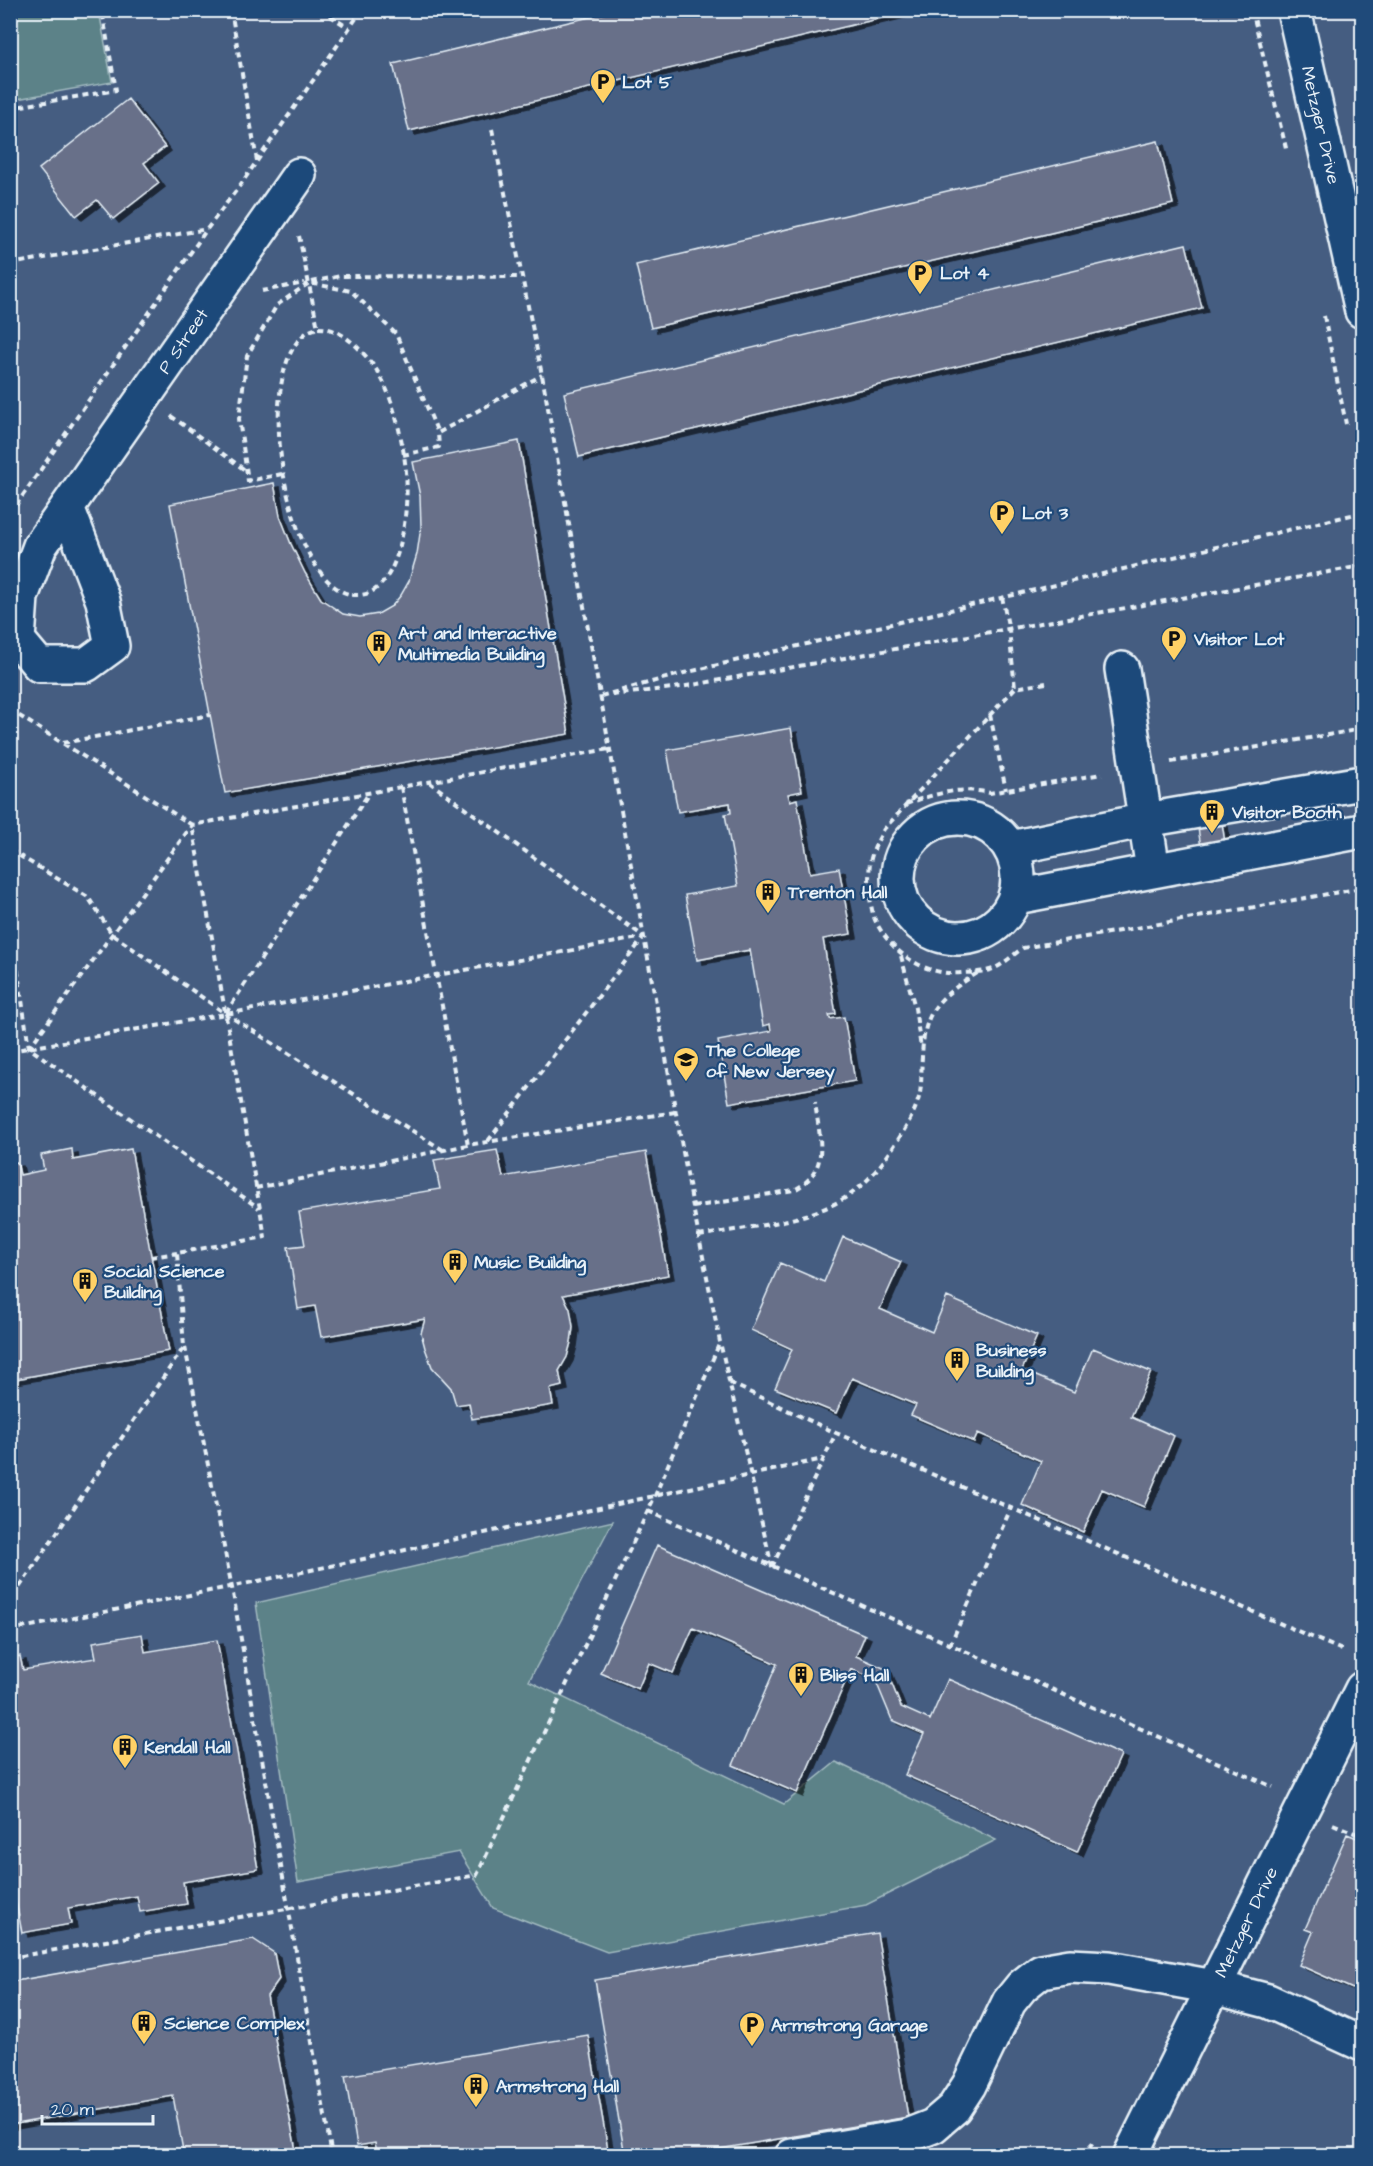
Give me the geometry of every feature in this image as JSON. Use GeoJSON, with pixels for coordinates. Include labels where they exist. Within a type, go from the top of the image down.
{"type":"FeatureCollection","features":[{"type":"Feature","properties":{"kind":"street","name":"Metzger Drive"},"geometry":{"type":"LineString","coordinates":[[1294,10],[1362,311]]}},
{"type":"Feature","properties":{"kind":"street","name":"P Street"},"geometry":{"type":"LineString","coordinates":[[67,507],[299,175]]}},
{"type":"Feature","properties":{"kind":"street"},"geometry":{"type":"LineString","coordinates":[[1122,669],[1153,870]]}},
{"type":"Feature","properties":{"kind":"street"},"geometry":{"type":"LineString","coordinates":[[1011,848],[1146,820],[1362,783]]}},
{"type":"Feature","properties":{"kind":"street"},"geometry":{"type":"LineString","coordinates":[[964,818],[982,823],[998,833],[1011,848],[1017,863],[1019,880],[1016,897],[1007,914],[993,927],[975,936],[957,938],[938,935],[921,925],[908,911],[900,893],[899,884],[898,874],[902,855],[912,839],[927,827],[944,819],[964,818]]}},
{"type":"Feature","properties":{"kind":"street"},"geometry":{"type":"LineString","coordinates":[[1016,897],[1362,831]]}},
{"type":"Feature","properties":{"kind":"street","name":"Metzger Drive"},"geometry":{"type":"LineString","coordinates":[[1130,2156],[1362,1689]]}},
{"type":"Feature","properties":{"kind":"street"},"geometry":{"type":"LineString","coordinates":[[792,2156],[907,2136],[933,2126],[954,2108],[969,2085],[1008,2002],[1022,1986],[1041,1971],[1070,1966],[1109,1968],[1214,1987],[1268,2001],[1362,2044]]}},
{"type":"Feature","properties":{"kind":"path"},"geometry":{"type":"LineString","coordinates":[[10,108],[116,90],[102,10]]}},
{"type":"Feature","properties":{"kind":"path"},"geometry":{"type":"LineString","coordinates":[[231,10],[257,161]]}},
{"type":"Feature","properties":{"kind":"path"},"geometry":{"type":"LineString","coordinates":[[321,10],[349,28]]}},
{"type":"Feature","properties":{"kind":"path"},"geometry":{"type":"LineString","coordinates":[[10,514],[362,10]]}},
{"type":"Feature","properties":{"kind":"path"},"geometry":{"type":"LineString","coordinates":[[1252,10],[1289,162]]}},
{"type":"Feature","properties":{"kind":"path"},"geometry":{"type":"LineString","coordinates":[[492,129],[542,375],[693,1207],[720,1341],[772,1567]]}},
{"type":"Feature","properties":{"kind":"path"},"geometry":{"type":"LineString","coordinates":[[10,264],[207,229]]}},
{"type":"Feature","properties":{"kind":"path"},"geometry":{"type":"LineString","coordinates":[[298,234],[318,328]]}},
{"type":"Feature","properties":{"kind":"path"},"geometry":{"type":"LineString","coordinates":[[212,299],[340,276],[521,277]]}},
{"type":"Feature","properties":{"kind":"path"},"geometry":{"type":"LineString","coordinates":[[282,474],[248,481],[239,419],[247,356],[277,305],[309,283],[351,291],[396,334],[438,433],[439,447],[403,455]]}},
{"type":"Feature","properties":{"kind":"path"},"geometry":{"type":"LineString","coordinates":[[1323,312],[1346,424]]}},
{"type":"Feature","properties":{"kind":"path"},"geometry":{"type":"LineString","coordinates":[[318,328],[331,328],[342,334],[373,365],[386,386],[393,406],[403,455],[406,494],[400,548],[392,568],[373,592],[358,595],[342,590],[328,581],[316,564],[295,519],[282,474],[278,439],[282,377],[289,357],[306,333],[318,328]]}},
{"type":"Feature","properties":{"kind":"path"},"geometry":{"type":"LineString","coordinates":[[438,433],[542,375]]}},
{"type":"Feature","properties":{"kind":"path"},"geometry":{"type":"LineString","coordinates":[[169,414],[246,471]]}},
{"type":"Feature","properties":{"kind":"path"},"geometry":{"type":"LineString","coordinates":[[601,696],[684,673],[1360,513]]}},
{"type":"Feature","properties":{"kind":"path"},"geometry":{"type":"LineString","coordinates":[[601,696],[681,687],[1362,566]]}},
{"type":"Feature","properties":{"kind":"path"},"geometry":{"type":"LineString","coordinates":[[1002,597],[1009,630],[1014,688],[1046,683]]}},
{"type":"Feature","properties":{"kind":"path"},"geometry":{"type":"LineString","coordinates":[[10,710],[192,825],[609,749]]}},
{"type":"Feature","properties":{"kind":"path"},"geometry":{"type":"LineString","coordinates":[[990,714],[1006,790]]}},
{"type":"Feature","properties":{"kind":"path"},"geometry":{"type":"LineString","coordinates":[[63,743],[210,716]]}},
{"type":"Feature","properties":{"kind":"path"},"geometry":{"type":"LineString","coordinates":[[429,782],[644,937]]}},
{"type":"Feature","properties":{"kind":"path"},"geometry":{"type":"LineString","coordinates":[[401,787],[468,1145]]}},
{"type":"Feature","properties":{"kind":"path"},"geometry":{"type":"LineString","coordinates":[[226,1014],[369,792]]}},
{"type":"Feature","properties":{"kind":"path"},"geometry":{"type":"LineString","coordinates":[[29,1048],[192,825]]}},
{"type":"Feature","properties":{"kind":"path"},"geometry":{"type":"LineString","coordinates":[[151,1257],[265,1237],[192,825]]}},
{"type":"Feature","properties":{"kind":"path"},"geometry":{"type":"LineString","coordinates":[[10,850],[88,897],[112,934],[226,1014],[443,1150]]}},
{"type":"Feature","properties":{"kind":"path"},"geometry":{"type":"LineString","coordinates":[[10,918],[29,1048],[260,1209]]}},
{"type":"Feature","properties":{"kind":"path"},"geometry":{"type":"LineString","coordinates":[[10,1050],[226,1014],[644,937]]}},
{"type":"Feature","properties":{"kind":"path"},"geometry":{"type":"LineString","coordinates":[[488,1142],[644,937]]}},
{"type":"Feature","properties":{"kind":"path"},"geometry":{"type":"LineString","coordinates":[[901,955],[915,1008],[922,1055]]}},
{"type":"Feature","properties":{"kind":"path"},"geometry":{"type":"LineString","coordinates":[[699,1236],[812,1213],[837,1202],[862,1186],[904,1132],[920,1094],[922,1055],[929,1015],[943,995],[980,972]]}},
{"type":"Feature","properties":{"kind":"path"},"geometry":{"type":"LineString","coordinates":[[693,1207],[794,1190],[807,1183],[815,1173],[820,1159],[815,1102]]}},
{"type":"Feature","properties":{"kind":"path"},"geometry":{"type":"LineString","coordinates":[[256,1188],[468,1145],[675,1112]]}},
{"type":"Feature","properties":{"kind":"path"},"geometry":{"type":"LineString","coordinates":[[177,1253],[184,1347],[232,1588],[332,2156]]}},
{"type":"Feature","properties":{"kind":"path"},"geometry":{"type":"LineString","coordinates":[[10,1958],[477,1875],[654,1498],[720,1341]]}},
{"type":"Feature","properties":{"kind":"path"},"geometry":{"type":"LineString","coordinates":[[10,1601],[184,1347]]}},
{"type":"Feature","properties":{"kind":"path"},"geometry":{"type":"LineString","coordinates":[[730,1383],[836,1433],[1342,1650]]}},
{"type":"Feature","properties":{"kind":"path"},"geometry":{"type":"LineString","coordinates":[[772,1567],[836,1433]]}},
{"type":"Feature","properties":{"kind":"path"},"geometry":{"type":"LineString","coordinates":[[10,1630],[232,1588],[654,1498],[823,1459]]}},
{"type":"Feature","properties":{"kind":"path"},"geometry":{"type":"LineString","coordinates":[[950,1645],[1011,1508]]}},
{"type":"Feature","properties":{"kind":"path"},"geometry":{"type":"LineString","coordinates":[[648,1511],[1274,1787]]}},
{"type":"Feature","properties":{"kind":"path"},"geometry":{"type":"LineString","coordinates":[[1329,1822],[1362,1836]]}},
{"type":"Feature","properties":{"kind":"path"},"geometry":{"type":"LineString","coordinates":[[1082,2156],[1095,2141]]}},
{"type":"Feature","properties":{"kind":"shaded area","name":"The College of New Jersey"},"geometry":{"type":"Polygon","coordinates":[[[11,11],[1362,11],[1362,2155],[11,2156],[11,11]]]}},
{"type":"Feature","properties":{"kind":"green space"},"geometry":{"type":"Polygon","coordinates":[[[11,10],[99,11],[112,82],[11,100],[11,10]]]}},
{"type":"Feature","properties":{"kind":"green space"},"geometry":{"type":"Polygon","coordinates":[[[613,1521],[529,1681],[784,1804],[836,1762],[996,1840],[866,1905],[607,1952],[493,1908],[459,1852],[298,1882],[256,1603],[613,1521]]]}},
{"type":"Feature","properties":{"kind":"building"},"geometry":{"type":"Polygon","coordinates":[[[619,10],[915,10],[409,131],[393,64],[619,10]]]}},
{"type":"Feature","properties":{"kind":"building"},"geometry":{"type":"Polygon","coordinates":[[[128,99],[165,147],[144,163],[159,183],[113,219],[97,200],[76,216],[39,169],[128,99]]]}},
{"type":"Feature","properties":{"kind":"building"},"geometry":{"type":"Polygon","coordinates":[[[1158,141],[1173,204],[651,328],[636,265],[1158,141]]]}},
{"type":"Feature","properties":{"kind":"building"},"geometry":{"type":"Polygon","coordinates":[[[1186,244],[1202,308],[579,457],[564,393],[1186,244]]]}},
{"type":"Feature","properties":{"kind":"building","name":"Art and Interactive Multimedia Building"},"geometry":{"type":"Polygon","coordinates":[[[519,441],[569,734],[225,793],[170,504],[274,483],[280,516],[291,544],[321,599],[343,614],[360,617],[378,614],[392,606],[401,595],[409,581],[417,554],[421,527],[420,496],[413,462],[519,441]]]}},
{"type":"Feature","properties":{"kind":"building","name":"Trenton Hall"},"geometry":{"type":"Polygon","coordinates":[[[791,728],[802,791],[788,794],[790,801],[797,799],[810,873],[839,868],[851,934],[823,939],[836,1014],[829,1015],[830,1019],[844,1017],[855,1081],[729,1103],[718,1041],[771,1031],[770,1024],[763,1026],[750,950],[697,960],[685,895],[738,886],[725,814],[731,813],[730,803],[678,812],[667,750],[791,728]]]}},
{"type":"Feature","properties":{"kind":"building","name":"Visitor Booth"},"geometry":{"type":"Polygon","coordinates":[[[1222,823],[1225,843],[1201,847],[1198,828],[1222,823]]]}},
{"type":"Feature","properties":{"kind":"building","name":"Social Science Building"},"geometry":{"type":"Polygon","coordinates":[[[72,1149],[73,1160],[131,1149],[169,1351],[10,1380],[10,1163],[17,1162],[20,1175],[44,1170],[41,1155],[72,1149]]]}},
{"type":"Feature","properties":{"kind":"building","name":"Music Building"},"geometry":{"type":"Polygon","coordinates":[[[497,1150],[503,1177],[646,1152],[668,1275],[563,1295],[570,1309],[573,1327],[567,1357],[559,1371],[562,1386],[550,1389],[553,1405],[472,1419],[469,1403],[456,1405],[451,1388],[432,1367],[421,1333],[425,1319],[321,1337],[315,1306],[298,1309],[288,1247],[305,1245],[299,1212],[440,1189],[434,1160],[497,1150]]]}},
{"type":"Feature","properties":{"kind":"building","name":"Business Building"},"geometry":{"type":"Polygon","coordinates":[[[843,1237],[901,1262],[880,1309],[932,1332],[947,1297],[1037,1336],[1022,1370],[1074,1392],[1093,1348],[1151,1372],[1131,1417],[1174,1436],[1144,1507],[1102,1489],[1083,1532],[1022,1505],[1041,1461],[978,1433],[974,1442],[911,1415],[916,1405],[852,1378],[836,1413],[775,1388],[792,1349],[751,1330],[780,1263],[824,1282],[843,1237]]]}},
{"type":"Feature","properties":{"kind":"building","name":"Bliss Hall"},"geometry":{"type":"Polygon","coordinates":[[[657,1545],[865,1635],[856,1656],[886,1669],[901,1707],[930,1720],[948,1679],[1121,1755],[1077,1852],[905,1775],[924,1734],[892,1720],[875,1679],[851,1669],[797,1793],[733,1765],[777,1664],[693,1628],[673,1673],[649,1663],[638,1689],[601,1673],[657,1545]]]}},
{"type":"Feature","properties":{"kind":"building","name":"Kendall Hall"},"geometry":{"type":"Polygon","coordinates":[[[142,1634],[145,1652],[217,1640],[258,1869],[183,1882],[187,1904],[140,1912],[137,1896],[68,1908],[71,1924],[22,1933],[10,1870],[10,1658],[20,1656],[23,1670],[96,1658],[93,1642],[142,1634]]]}},
{"type":"Feature","properties":{"kind":"building"},"geometry":{"type":"Polygon","coordinates":[[[1347,1834],[1362,1840],[1362,1993],[1299,1965],[1313,1932],[1305,1929],[1347,1834]]]}},
{"type":"Feature","properties":{"kind":"building","name":"Armstrong Garage"},"geometry":{"type":"Polygon","coordinates":[[[877,1933],[908,2117],[678,2156],[625,2156],[595,1980],[877,1933]]]}},
{"type":"Feature","properties":{"kind":"building","name":"Science Complex"},"geometry":{"type":"Polygon","coordinates":[[[253,1939],[274,1953],[279,1979],[267,1996],[297,2156],[184,2156],[173,2096],[10,2125],[10,1982],[253,1939]]]}},
{"type":"Feature","properties":{"kind":"building","name":"Armstrong Hall"},"geometry":{"type":"Polygon","coordinates":[[[588,2035],[608,2150],[575,2156],[378,2156],[375,2143],[357,2146],[345,2076],[588,2035]]]}},
{"type":"Feature","properties":{"kind":"place","name":"Lot 5"},"geometry":{"type":"Point","coordinates":[603,105]}},
{"type":"Feature","properties":{"kind":"place","name":"Lot 4"},"geometry":{"type":"Point","coordinates":[920,296]}},
{"type":"Feature","properties":{"kind":"place","name":"Lot 3"},"geometry":{"type":"Point","coordinates":[1002,536]}},
{"type":"Feature","properties":{"kind":"place","name":"Visitor Lot"},"geometry":{"type":"Point","coordinates":[1174,662]}},
{"type":"Feature","properties":{"kind":"place","name":"Art and Interactive Multimedia Building"},"geometry":{"type":"Point","coordinates":[379,666]}},
{"type":"Feature","properties":{"kind":"place","name":"Visitor Booth"},"geometry":{"type":"Point","coordinates":[1212,835]}},
{"type":"Feature","properties":{"kind":"place","name":"Trenton Hall"},"geometry":{"type":"Point","coordinates":[768,915]}},
{"type":"Feature","properties":{"kind":"place","name":"The College of New Jersey"},"geometry":{"type":"Point","coordinates":[686,1083]}},
{"type":"Feature","properties":{"kind":"place","name":"Music Building"},"geometry":{"type":"Point","coordinates":[455,1285]}},
{"type":"Feature","properties":{"kind":"place","name":"Social Science Building"},"geometry":{"type":"Point","coordinates":[85,1304]}},
{"type":"Feature","properties":{"kind":"place","name":"Business Building"},"geometry":{"type":"Point","coordinates":[957,1383]}},
{"type":"Feature","properties":{"kind":"place","name":"Bliss Hall"},"geometry":{"type":"Point","coordinates":[801,1698]}},
{"type":"Feature","properties":{"kind":"place","name":"Kendall Hall"},"geometry":{"type":"Point","coordinates":[125,1770]}},
{"type":"Feature","properties":{"kind":"place","name":"Science Complex"},"geometry":{"type":"Point","coordinates":[144,2046]}},
{"type":"Feature","properties":{"kind":"place","name":"Armstrong Garage"},"geometry":{"type":"Point","coordinates":[752,2048]}},
{"type":"Feature","properties":{"kind":"place","name":"Armstrong Hall"},"geometry":{"type":"Point","coordinates":[476,2109]}}]}
